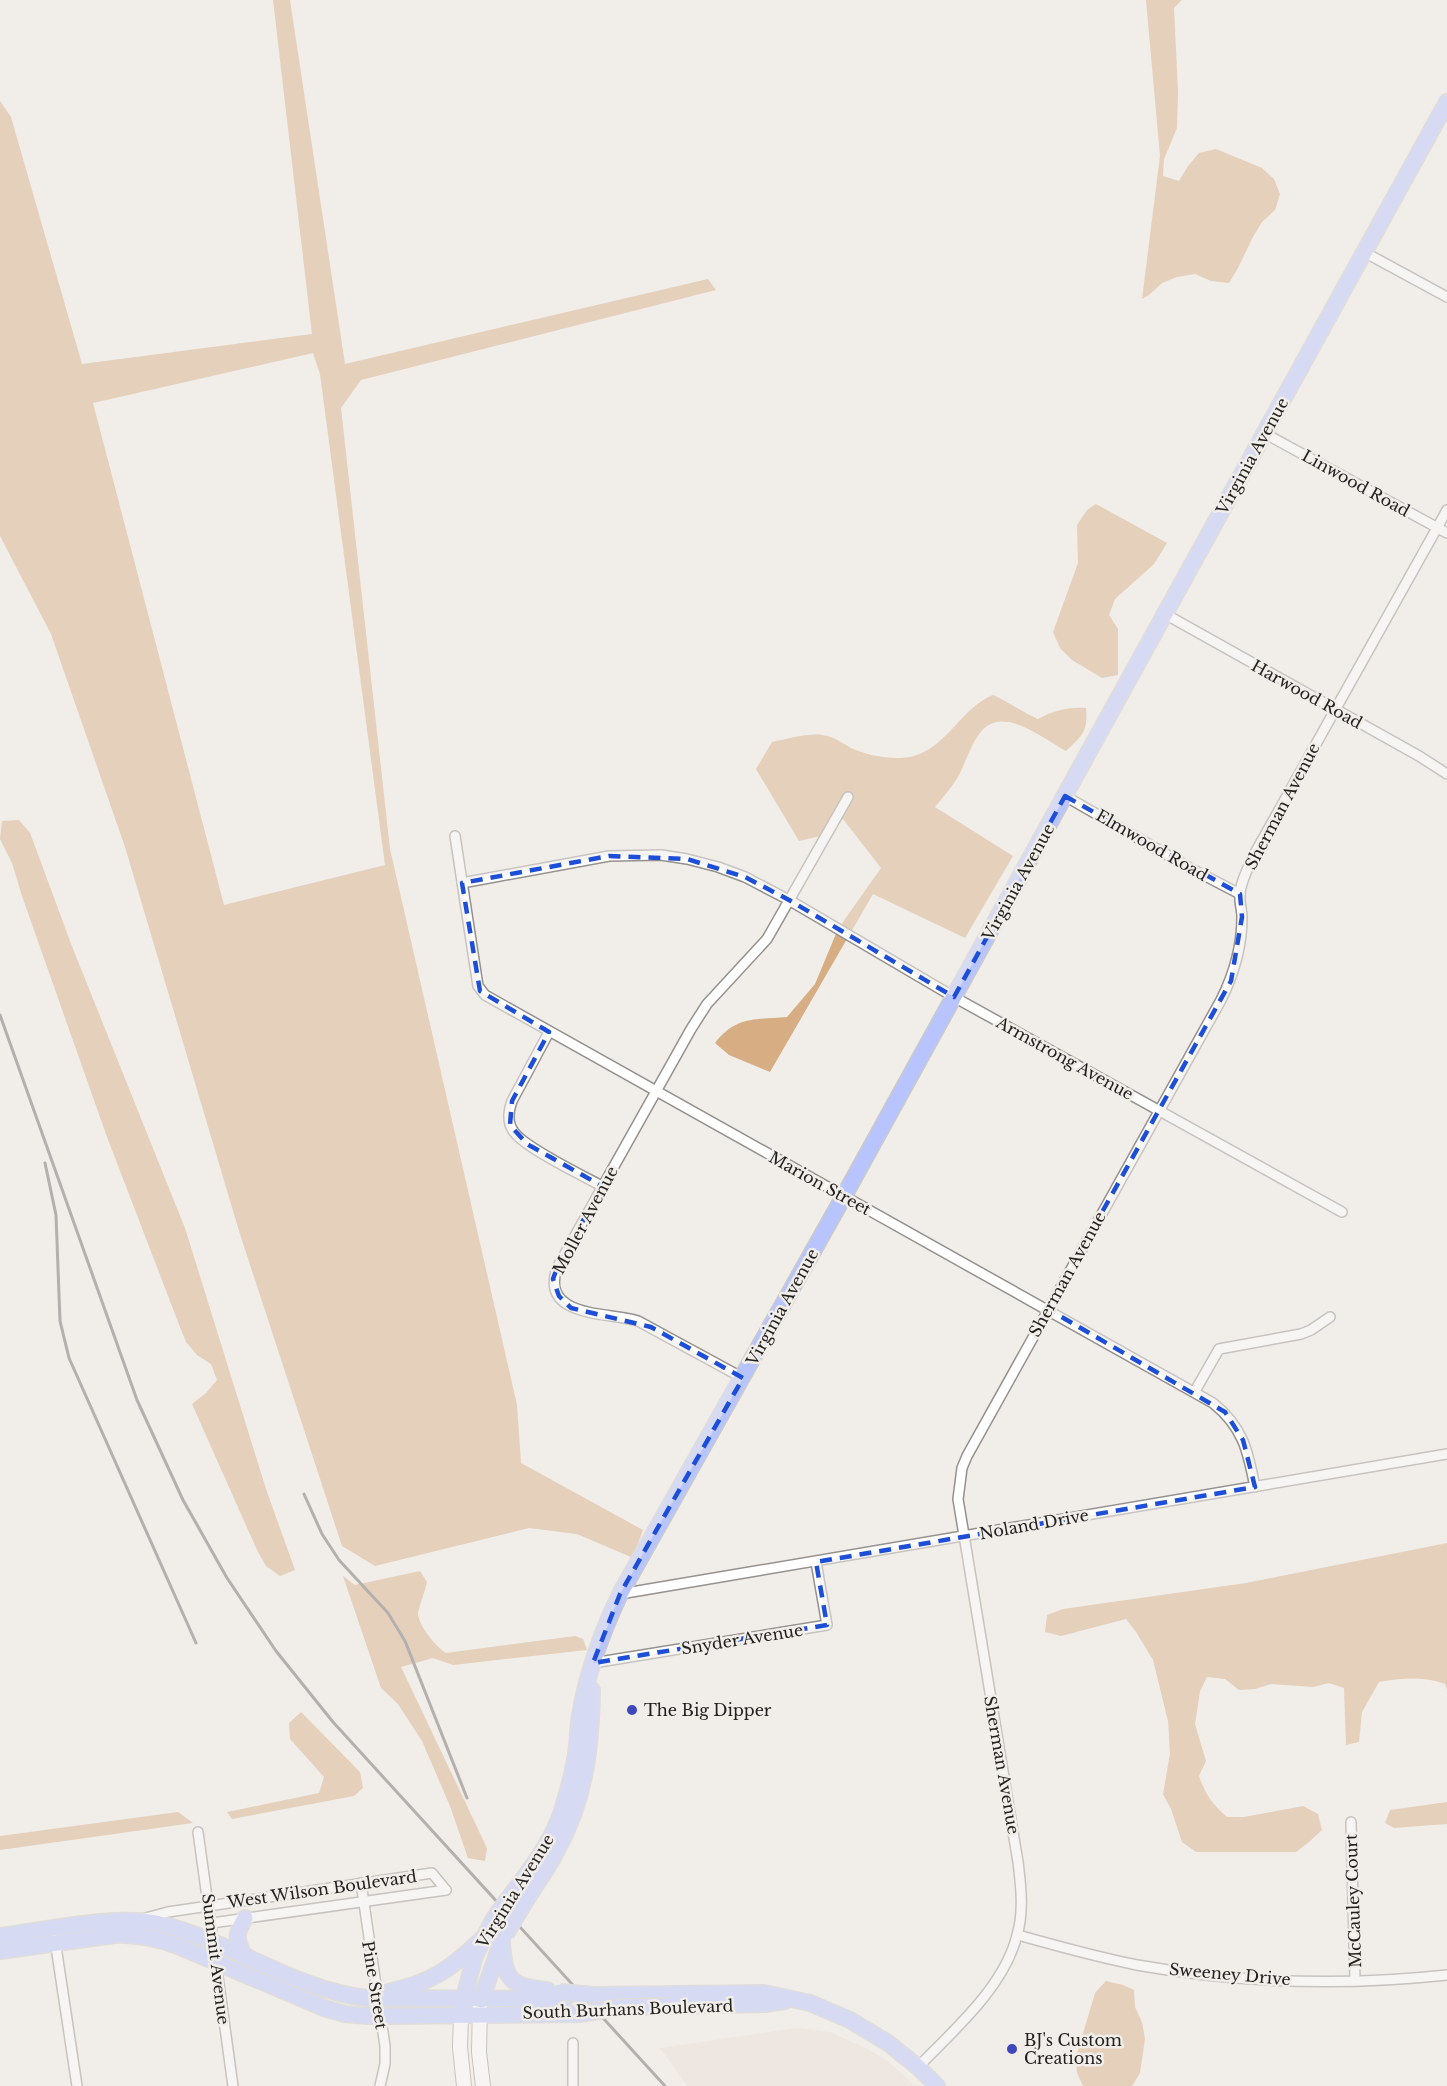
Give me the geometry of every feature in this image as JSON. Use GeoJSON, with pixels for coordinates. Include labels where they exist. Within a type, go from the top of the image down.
{"type":"FeatureCollection","features":[{"type":"Feature","properties":{"kind":"main road","name":"Virginia Avenue"},"geometry":{"type":"LineString","coordinates":[[464,2086],[460,2047],[461,2016],[463,1999],[474,1959],[493,1920],[546,1844],[560,1816],[571,1780],[580,1715],[593,1664],[606,1624],[620,1594],[844,1196],[1447,102]]}},
{"type":"Feature","properties":{"kind":"main road","name":"Virginia Avenue"},"geometry":{"type":"LineString","coordinates":[[483,2086],[478,2052],[480,2007],[485,1985],[504,1938],[557,1852],[571,1821],[583,1785],[590,1750],[593,1664]]}},
{"type":"Feature","properties":{"kind":"main road"},"geometry":{"type":"LineString","coordinates":[[243,1954],[237,1939],[238,1930],[245,1918]]}},
{"type":"Feature","properties":{"kind":"main road","name":"West Wilson Boulevard"},"geometry":{"type":"LineString","coordinates":[[0,1950],[112,1921],[162,1924],[243,1954],[306,1982],[348,1996],[389,1995]]}},
{"type":"Feature","properties":{"kind":"main road","name":"West Wilson Boulevard"},"geometry":{"type":"LineString","coordinates":[[0,1936],[132,1934],[163,1941],[324,2008],[345,2014],[461,2016]]}},
{"type":"Feature","properties":{"kind":"main road"},"geometry":{"type":"LineString","coordinates":[[389,1995],[429,1980],[465,1956],[483,1938]]}},
{"type":"Feature","properties":{"kind":"main road"},"geometry":{"type":"LineString","coordinates":[[504,1938],[503,1961],[513,1981],[526,1989],[562,1995]]}},
{"type":"Feature","properties":{"kind":"main road"},"geometry":{"type":"LineString","coordinates":[[389,1995],[463,1999],[480,2007]]}},
{"type":"Feature","properties":{"kind":"main road","name":"South Burhans Boulevard"},"geometry":{"type":"LineString","coordinates":[[461,2016],[480,2007],[562,1995],[765,2004],[794,2000],[810,2003],[850,2020],[888,2043],[937,2086]]}},
{"type":"Feature","properties":{"kind":"main road","name":"South Burhans Boulevard"},"geometry":{"type":"LineString","coordinates":[[480,2007],[579,2014],[670,2000]]}},
{"type":"Feature","properties":{"kind":"street"},"geometry":{"type":"LineString","coordinates":[[1364,252],[1447,297]]}},
{"type":"Feature","properties":{"kind":"street","name":"Linwood Road"},"geometry":{"type":"LineString","coordinates":[[1264,433],[1447,533]]}},
{"type":"Feature","properties":{"kind":"street","name":"Sherman Avenue"},"geometry":{"type":"LineString","coordinates":[[918,2067],[992,1986],[1010,1956],[1018,1935],[1021,1885],[963,1536],[958,1499],[962,1468],[1231,981],[1241,933],[1240,894],[1246,873],[1447,510]]}},
{"type":"Feature","properties":{"kind":"street","name":"Harwood Road"},"geometry":{"type":"LineString","coordinates":[[1165,615],[1419,756],[1447,774]]}},
{"type":"Feature","properties":{"kind":"street","name":"Elmwood Road"},"geometry":{"type":"LineString","coordinates":[[1065,796],[1240,894]]}},
{"type":"Feature","properties":{"kind":"street","name":"Moller Avenue"},"geometry":{"type":"LineString","coordinates":[[743,1378],[651,1327],[622,1316],[571,1308],[559,1296],[553,1279],[655,1091],[707,1004],[767,939],[848,797]]}},
{"type":"Feature","properties":{"kind":"street","name":"Marion Street"},"geometry":{"type":"LineString","coordinates":[[455,836],[480,991],[549,1032],[1195,1391],[1225,1412],[1236,1425],[1249,1458],[1255,1487]]}},
{"type":"Feature","properties":{"kind":"street","name":"Armstrong Avenue"},"geometry":{"type":"LineString","coordinates":[[462,883],[609,856],[661,855],[718,867],[789,900],[954,997],[1342,1212]]}},
{"type":"Feature","properties":{"kind":"street"},"geometry":{"type":"LineString","coordinates":[[549,1032],[509,1109],[510,1125],[514,1134],[527,1144],[602,1186]]}},
{"type":"Feature","properties":{"kind":"street"},"geometry":{"type":"LineString","coordinates":[[1195,1391],[1219,1349],[1301,1334],[1330,1317]]}},
{"type":"Feature","properties":{"kind":"street","name":"Noland Drive"},"geometry":{"type":"LineString","coordinates":[[620,1594],[1447,1454]]}},
{"type":"Feature","properties":{"kind":"street","name":"Snyder Avenue"},"geometry":{"type":"LineString","coordinates":[[593,1664],[827,1625],[816,1562]]}},
{"type":"Feature","properties":{"kind":"street","name":"McCauley Court"},"geometry":{"type":"LineString","coordinates":[[1351,1822],[1355,1980]]}},
{"type":"Feature","properties":{"kind":"street","name":"Summit Avenue"},"geometry":{"type":"LineString","coordinates":[[198,1832],[233,2086]]}},
{"type":"Feature","properties":{"kind":"street","name":"West Wilson Boulevard"},"geometry":{"type":"LineString","coordinates":[[134,1921],[209,1905],[432,1873],[446,1890],[212,1923]]}},
{"type":"Feature","properties":{"kind":"street","name":"Pine Street"},"geometry":{"type":"LineString","coordinates":[[361,1883],[385,2046],[385,2064],[380,2086]]}},
{"type":"Feature","properties":{"kind":"street","name":"Sweeney Drive"},"geometry":{"type":"LineString","coordinates":[[1018,1935],[1148,1966],[1269,1980],[1355,1980],[1447,1975]]}},
{"type":"Feature","properties":{"kind":"street"},"geometry":{"type":"LineString","coordinates":[[54,1936],[77,2086]]}},
{"type":"Feature","properties":{"kind":"street"},"geometry":{"type":"LineString","coordinates":[[573,2043],[573,2086]]}},
{"type":"Feature","properties":{"kind":"highlighted area"},"geometry":{"type":"Polygon","coordinates":[[[1065,796],[1240,894],[1242,917],[1231,981],[1048,1309],[1225,1412],[1243,1440],[1255,1487],[816,1562],[827,1625],[593,1663],[620,1594],[743,1378],[651,1327],[571,1308],[559,1296],[553,1279],[557,1268],[602,1186],[527,1144],[510,1125],[512,1101],[549,1032],[480,991],[462,883],[609,856],[687,859],[745,877],[789,900],[954,997],[1065,796]]]}},
{"type":"Feature","properties":{"kind":"shaded area"},"geometry":{"type":"Polygon","coordinates":[[[273,0],[290,0],[345,364],[708,279],[716,290],[361,380],[341,408],[390,849],[517,1405],[521,1463],[643,1530],[633,1558],[577,1534],[529,1528],[375,1566],[342,1546],[239,1231],[125,847],[51,634],[0,536],[0,101],[11,117],[82,364],[312,334],[273,0]],[[313,353],[93,403],[224,905],[385,865],[320,374],[313,353]]]}},
{"type":"Feature","properties":{"kind":"shaded area"},"geometry":{"type":"Polygon","coordinates":[[[1146,0],[1182,0],[1174,8],[1178,91],[1177,128],[1164,159],[1163,176],[1179,181],[1199,153],[1216,149],[1262,168],[1274,179],[1280,194],[1275,210],[1262,222],[1229,283],[1211,281],[1195,274],[1177,277],[1162,283],[1142,299],[1160,156],[1146,0]]]}},
{"type":"Feature","properties":{"kind":"shaded area"},"geometry":{"type":"Polygon","coordinates":[[[1096,504],[1167,543],[1154,564],[1115,599],[1109,615],[1118,629],[1118,675],[1102,678],[1072,660],[1060,648],[1053,632],[1078,563],[1077,525],[1087,510],[1096,504]]]}},
{"type":"Feature","properties":{"kind":"shaded area"},"geometry":{"type":"Polygon","coordinates":[[[993,695],[1038,719],[1062,710],[1086,708],[1086,722],[1083,732],[1066,751],[1016,724],[993,723],[985,727],[974,743],[955,782],[935,807],[1013,856],[965,938],[873,894],[770,1072],[729,1055],[715,1043],[723,1034],[747,1021],[787,1017],[815,984],[838,929],[881,868],[843,819],[821,836],[799,841],[756,769],[772,742],[822,735],[834,738],[858,751],[874,755],[890,758],[914,756],[936,744],[972,708],[993,695]]]}},
{"type":"Feature","properties":{"kind":"shaded area"},"geometry":{"type":"Polygon","coordinates":[[[19,820],[30,833],[73,949],[185,1228],[266,1489],[295,1570],[280,1576],[266,1566],[257,1550],[192,1404],[217,1380],[211,1364],[197,1355],[186,1342],[107,1137],[12,863],[0,839],[2,821],[19,820]]]}},
{"type":"Feature","properties":{"kind":"shaded area"},"geometry":{"type":"Polygon","coordinates":[[[1447,1543],[1447,1689],[1445,1684],[1421,1679],[1379,1682],[1362,1712],[1359,1742],[1346,1745],[1344,1688],[1329,1683],[1313,1687],[1271,1684],[1255,1689],[1239,1690],[1225,1679],[1207,1677],[1200,1691],[1195,1724],[1206,1761],[1199,1776],[1207,1794],[1227,1817],[1244,1817],[1303,1806],[1318,1814],[1322,1830],[1296,1852],[1196,1852],[1182,1842],[1171,1809],[1163,1794],[1170,1754],[1168,1721],[1153,1660],[1136,1632],[1126,1619],[1061,1636],[1045,1632],[1047,1615],[1063,1609],[1246,1583],[1447,1543]]]}},
{"type":"Feature","properties":{"kind":"shaded area"},"geometry":{"type":"Polygon","coordinates":[[[420,1571],[427,1582],[418,1612],[419,1619],[429,1636],[446,1653],[575,1636],[583,1639],[587,1650],[453,1665],[433,1658],[401,1667],[487,1848],[485,1861],[468,1858],[450,1806],[422,1741],[398,1704],[381,1688],[343,1576],[355,1585],[420,1571]]]}},
{"type":"Feature","properties":{"kind":"shaded area"},"geometry":{"type":"Polygon","coordinates":[[[301,1712],[360,1772],[363,1788],[354,1796],[232,1819],[227,1812],[319,1793],[324,1777],[290,1739],[289,1723],[301,1712]]]}},
{"type":"Feature","properties":{"kind":"shaded area"},"geometry":{"type":"Polygon","coordinates":[[[1447,1802],[1447,1824],[1394,1828],[1385,1823],[1390,1810],[1447,1802]]]}},
{"type":"Feature","properties":{"kind":"shaded area"},"geometry":{"type":"Polygon","coordinates":[[[178,1812],[193,1823],[0,1850],[0,1836],[178,1812]]]}},
{"type":"Feature","properties":{"kind":"shaded area"},"geometry":{"type":"Polygon","coordinates":[[[1106,1981],[1134,1990],[1135,2007],[1142,2022],[1145,2039],[1140,2073],[1132,2086],[1083,2086],[1077,2073],[1076,2057],[1095,1993],[1106,1981]]]}},
{"type":"Feature","properties":{"kind":"shaded area"},"geometry":{"type":"Polygon","coordinates":[[[797,2028],[830,2032],[870,2050],[889,2062],[916,2086],[687,2086],[660,2048],[797,2028]]]}},
{"type":"Feature","properties":{"kind":"railway"},"geometry":{"type":"LineString","coordinates":[[0,1015],[137,1400],[183,1500],[227,1578],[276,1651],[333,1722],[665,2086]]}},
{"type":"Feature","properties":{"kind":"railway"},"geometry":{"type":"LineString","coordinates":[[45,1163],[56,1215],[60,1321],[69,1358],[196,1643]]}},
{"type":"Feature","properties":{"kind":"railway"},"geometry":{"type":"LineString","coordinates":[[304,1494],[322,1534],[339,1560],[388,1613],[405,1641],[467,1798]]}},
{"type":"Feature","properties":{"kind":"place","name":"The Big Dipper"},"geometry":{"type":"Point","coordinates":[632,1710]}},
{"type":"Feature","properties":{"kind":"place","name":"BJ's Custom Creations"},"geometry":{"type":"Point","coordinates":[1012,2049]}}]}
